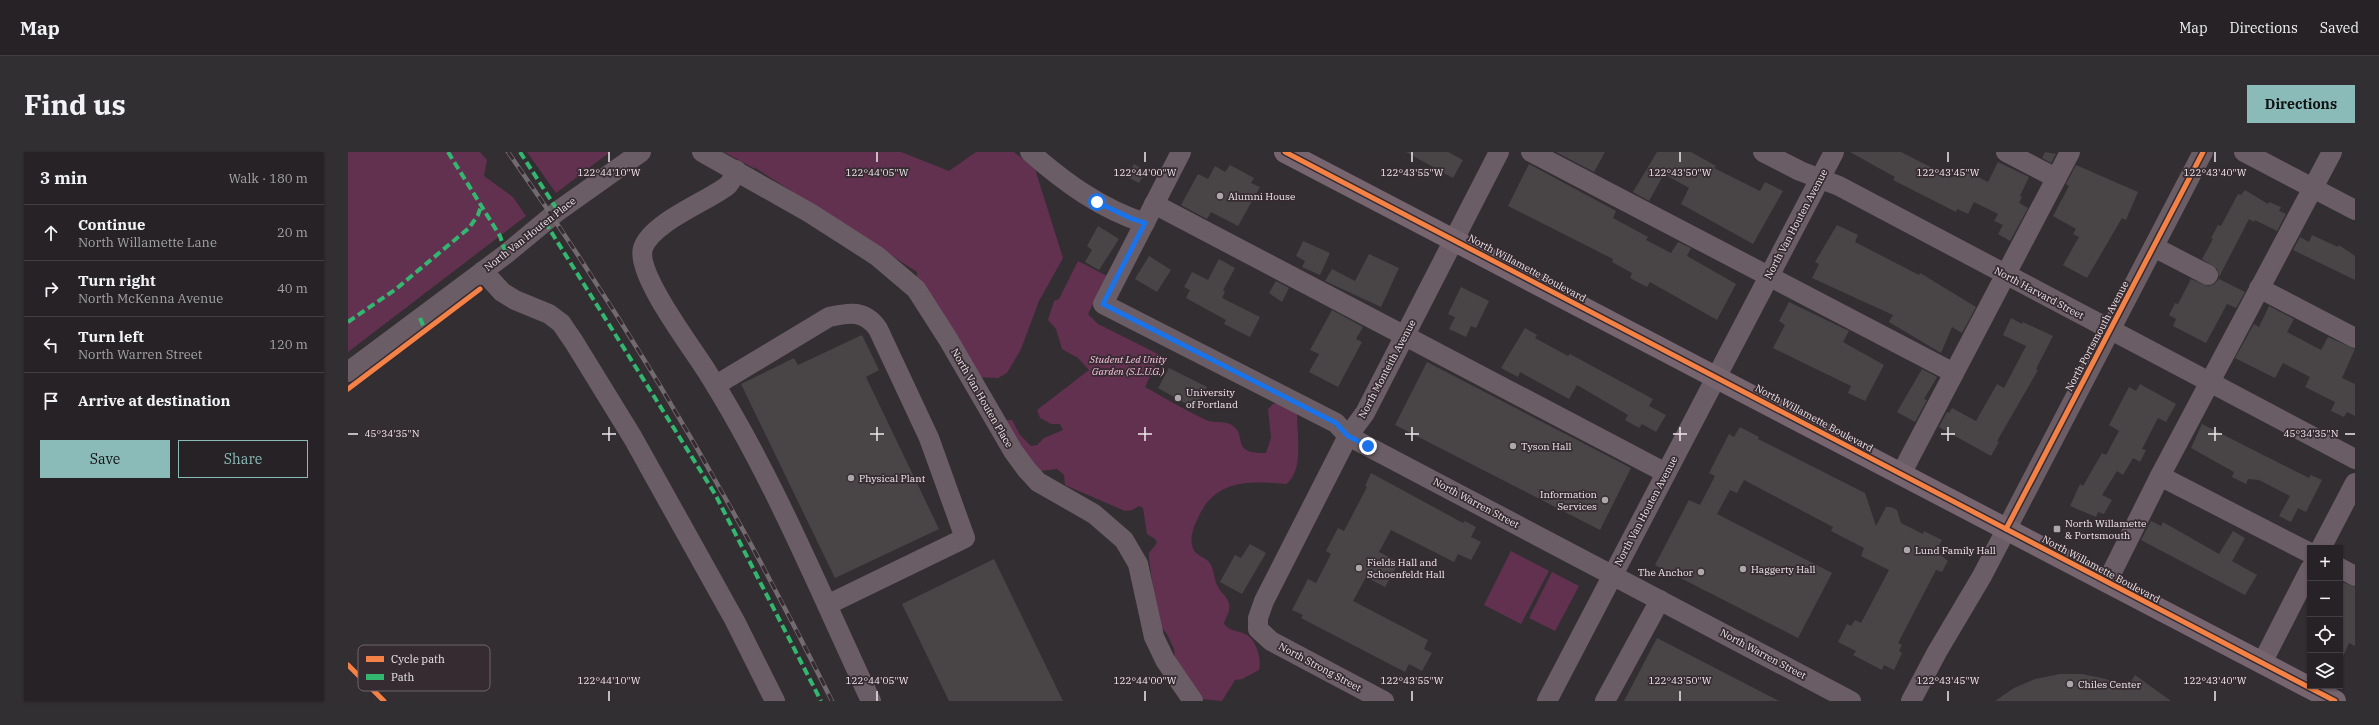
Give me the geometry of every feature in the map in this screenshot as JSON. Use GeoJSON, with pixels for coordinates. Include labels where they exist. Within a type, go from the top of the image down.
{"type":"FeatureCollection","features":[{"type":"Feature","properties":{"kind":"main road","name":"North Willamette Boulevard"},"geometry":{"type":"LineString","coordinates":[[1285,152],[2335,701]]}},
{"type":"Feature","properties":{"kind":"street","name":"North Van Houten Place"},"geometry":{"type":"LineString","coordinates":[[348,372],[483,271],[558,211],[641,152]]}},
{"type":"Feature","properties":{"kind":"street","name":"North Van Houten Place"},"geometry":{"type":"LineString","coordinates":[[702,152],[810,213],[877,256],[916,289],[948,339],[1013,451],[1027,470],[1038,482],[1094,514],[1124,540],[1138,564],[1154,637],[1166,660],[1192,701]]}},
{"type":"Feature","properties":{"kind":"street"},"geometry":{"type":"LineString","coordinates":[[1030,152],[1078,190],[1116,212],[1145,223],[1181,152]]}},
{"type":"Feature","properties":{"kind":"street","name":"North Monteith Avenue"},"geometry":{"type":"LineString","coordinates":[[1258,629],[1258,618],[1264,601],[1348,436],[1365,413],[1499,152]]}},
{"type":"Feature","properties":{"kind":"street"},"geometry":{"type":"LineString","coordinates":[[1531,152],[1954,373]]}},
{"type":"Feature","properties":{"kind":"street","name":"North Harvard Street"},"geometry":{"type":"LineString","coordinates":[[1763,152],[1820,179],[1839,186],[2355,459]]}},
{"type":"Feature","properties":{"kind":"street","name":"North Van Houten Avenue"},"geometry":{"type":"LineString","coordinates":[[1547,701],[1834,152]]}},
{"type":"Feature","properties":{"kind":"street"},"geometry":{"type":"LineString","coordinates":[[2006,152],[2056,178]]}},
{"type":"Feature","properties":{"kind":"street"},"geometry":{"type":"LineString","coordinates":[[1901,474],[2070,152]]}},
{"type":"Feature","properties":{"kind":"street","name":"North Portsmouth Avenue"},"geometry":{"type":"LineString","coordinates":[[1911,701],[2006,529],[2204,152]]}},
{"type":"Feature","properties":{"kind":"street"},"geometry":{"type":"LineString","coordinates":[[2244,152],[2355,210]]}},
{"type":"Feature","properties":{"kind":"street"},"geometry":{"type":"LineString","coordinates":[[2108,582],[2160,476],[2332,152]]}},
{"type":"Feature","properties":{"kind":"street"},"geometry":{"type":"LineString","coordinates":[[736,170],[728,186],[698,202],[650,235],[643,249],[642,257],[650,281],[716,385],[768,482],[871,701]]}},
{"type":"Feature","properties":{"kind":"street"},"geometry":{"type":"LineString","coordinates":[[1154,204],[1666,473]]}},
{"type":"Feature","properties":{"kind":"street","name":"North Warren Street"},"geometry":{"type":"LineString","coordinates":[[1145,223],[1103,304],[1336,423],[1348,436],[1851,701]]}},
{"type":"Feature","properties":{"kind":"street"},"geometry":{"type":"LineString","coordinates":[[2154,247],[2208,275]]}},
{"type":"Feature","properties":{"kind":"street"},"geometry":{"type":"LineString","coordinates":[[483,271],[508,296],[549,314],[561,323],[574,342],[633,438],[735,621],[776,701]]}},
{"type":"Feature","properties":{"kind":"street"},"geometry":{"type":"LineString","coordinates":[[2259,288],[2355,338]]}},
{"type":"Feature","properties":{"kind":"street"},"geometry":{"type":"LineString","coordinates":[[716,385],[829,317],[842,314],[857,314],[871,319],[878,329],[929,438],[965,538],[827,605]]}},
{"type":"Feature","properties":{"kind":"street"},"geometry":{"type":"LineString","coordinates":[[2160,476],[2307,551]]}},
{"type":"Feature","properties":{"kind":"street"},"geometry":{"type":"LineString","coordinates":[[2323,545],[2355,483]]}},
{"type":"Feature","properties":{"kind":"street"},"geometry":{"type":"LineString","coordinates":[[2343,570],[2355,576]]}},
{"type":"Feature","properties":{"kind":"street"},"geometry":{"type":"LineString","coordinates":[[2262,663],[2307,575]]}},
{"type":"Feature","properties":{"kind":"street"},"geometry":{"type":"LineString","coordinates":[[1605,701],[1660,600]]}},
{"type":"Feature","properties":{"kind":"street","name":"North Strong Street"},"geometry":{"type":"LineString","coordinates":[[1258,629],[1271,641],[1384,701]]}},
{"type":"Feature","properties":{"kind":"green space"},"geometry":{"type":"Polygon","coordinates":[[[348,152],[480,152],[487,160],[484,176],[513,197],[526,216],[348,352],[348,152]]]}},
{"type":"Feature","properties":{"kind":"green space"},"geometry":{"type":"Polygon","coordinates":[[[527,152],[610,152],[556,193],[527,152]]]}},
{"type":"Feature","properties":{"kind":"green space"},"geometry":{"type":"Polygon","coordinates":[[[724,152],[901,152],[949,171],[976,152],[1014,152],[1035,169],[1063,258],[1039,301],[1021,349],[1007,373],[998,378],[974,377],[917,282],[917,272],[754,167],[755,169],[724,152]]]}},
{"type":"Feature","properties":{"kind":"green space","name":"Student Led Unity Garden (S.L.U.G.)"},"geometry":{"type":"Polygon","coordinates":[[[1078,261],[1107,276],[1088,314],[1098,324],[1160,355],[1145,387],[1206,420],[1230,424],[1236,428],[1239,433],[1243,447],[1254,452],[1266,453],[1271,438],[1268,409],[1273,404],[1281,403],[1297,414],[1298,452],[1295,471],[1292,478],[1286,484],[1246,483],[1234,485],[1224,489],[1205,505],[1193,531],[1192,542],[1194,551],[1210,564],[1216,584],[1228,602],[1229,609],[1224,624],[1232,630],[1244,633],[1253,641],[1258,651],[1260,661],[1259,670],[1242,679],[1235,680],[1222,701],[1201,699],[1175,659],[1174,649],[1167,634],[1158,623],[1149,559],[1149,553],[1157,543],[1155,539],[1147,534],[1143,508],[1139,506],[1132,510],[1125,511],[1065,485],[1064,475],[1057,469],[1040,471],[1036,469],[1005,420],[1012,420],[1020,435],[1031,446],[1037,445],[1044,438],[1063,430],[1060,424],[1051,424],[1040,418],[1037,410],[1089,370],[1078,358],[1062,349],[1056,329],[1048,320],[1054,301],[1059,299],[1078,261]]]}},
{"type":"Feature","properties":{"kind":"green space"},"geometry":{"type":"Polygon","coordinates":[[[1511,551],[1549,571],[1521,624],[1484,605],[1511,551]]]}},
{"type":"Feature","properties":{"kind":"green space"},"geometry":{"type":"Polygon","coordinates":[[[1552,572],[1579,586],[1555,631],[1529,618],[1552,572]]]}},
{"type":"Feature","properties":{"kind":"building"},"geometry":{"type":"Polygon","coordinates":[[[1406,152],[1448,152],[1463,160],[1453,178],[1406,152]]]}},
{"type":"Feature","properties":{"kind":"building"},"geometry":{"type":"Polygon","coordinates":[[[1556,152],[1605,152],[1594,172],[1556,152]]]}},
{"type":"Feature","properties":{"kind":"building"},"geometry":{"type":"Polygon","coordinates":[[[1657,152],[1691,152],[1716,166],[1714,168],[1760,191],[1765,182],[1783,191],[1753,244],[1681,204],[1689,188],[1664,174],[1649,201],[1633,192],[1657,152]]]}},
{"type":"Feature","properties":{"kind":"building"},"geometry":{"type":"Polygon","coordinates":[[[1850,152],[1901,152],[1952,178],[1958,167],[1988,182],[1998,162],[2029,177],[2020,196],[2022,197],[2019,203],[2028,208],[2010,241],[1998,234],[2003,225],[1994,221],[1998,214],[1974,202],[1968,214],[1957,209],[1956,212],[1893,180],[1895,177],[1850,152]]]}},
{"type":"Feature","properties":{"kind":"building"},"geometry":{"type":"Polygon","coordinates":[[[2045,152],[2056,154],[2051,163],[2042,158],[2045,152]]]}},
{"type":"Feature","properties":{"kind":"building"},"geometry":{"type":"Polygon","coordinates":[[[1134,164],[1146,171],[1139,183],[1127,177],[1134,164]]]}},
{"type":"Feature","properties":{"kind":"building"},"geometry":{"type":"Polygon","coordinates":[[[1529,164],[1616,211],[1613,218],[1648,237],[1646,240],[1671,253],[1678,242],[1691,248],[1687,256],[1736,284],[1717,320],[1650,282],[1647,287],[1630,278],[1632,273],[1612,262],[1613,259],[1508,206],[1529,164]]]}},
{"type":"Feature","properties":{"kind":"building","name":"Alumni House"},"geometry":{"type":"Polygon","coordinates":[[[1230,165],[1254,178],[1251,183],[1260,187],[1238,226],[1211,212],[1207,219],[1181,205],[1198,174],[1208,179],[1215,166],[1225,172],[1230,165]]]}},
{"type":"Feature","properties":{"kind":"building"},"geometry":{"type":"Polygon","coordinates":[[[2076,165],[2138,192],[2126,220],[2122,218],[2087,278],[2063,265],[2079,237],[2073,234],[2076,229],[2053,216],[2069,186],[2066,184],[2076,165]]]}},
{"type":"Feature","properties":{"kind":"building"},"geometry":{"type":"Polygon","coordinates":[[[2245,190],[2268,204],[2269,202],[2281,207],[2279,211],[2286,214],[2277,231],[2255,220],[2254,222],[2249,219],[2219,277],[2217,269],[2202,259],[2213,239],[2211,238],[2218,225],[2221,226],[2238,194],[2241,195],[2245,190]]]}},
{"type":"Feature","properties":{"kind":"building"},"geometry":{"type":"Polygon","coordinates":[[[1837,225],[1858,235],[1855,242],[1919,275],[1920,273],[1976,307],[1962,333],[1952,327],[1941,353],[1889,322],[1893,315],[1812,278],[1819,264],[1815,262],[1837,225]]]}},
{"type":"Feature","properties":{"kind":"building"},"geometry":{"type":"Polygon","coordinates":[[[1098,226],[1119,239],[1099,270],[1085,262],[1092,250],[1087,246],[1098,226]]]}},
{"type":"Feature","properties":{"kind":"building"},"geometry":{"type":"Polygon","coordinates":[[[2312,235],[2338,247],[2339,245],[2355,256],[2355,280],[2293,250],[2300,237],[2309,242],[2312,235]]]}},
{"type":"Feature","properties":{"kind":"building"},"geometry":{"type":"Polygon","coordinates":[[[1303,241],[1330,253],[1320,275],[1302,267],[1305,261],[1296,256],[1303,241]]]}},
{"type":"Feature","properties":{"kind":"building"},"geometry":{"type":"Polygon","coordinates":[[[1369,254],[1399,268],[1381,307],[1325,281],[1332,269],[1355,281],[1369,254]]]}},
{"type":"Feature","properties":{"kind":"building"},"geometry":{"type":"Polygon","coordinates":[[[1149,256],[1171,270],[1157,292],[1135,279],[1149,256]]]}},
{"type":"Feature","properties":{"kind":"building"},"geometry":{"type":"Polygon","coordinates":[[[1219,259],[1235,268],[1223,290],[1225,292],[1222,298],[1260,317],[1250,337],[1224,324],[1226,320],[1186,298],[1190,290],[1184,287],[1192,272],[1208,280],[1219,259]]]}},
{"type":"Feature","properties":{"kind":"building"},"geometry":{"type":"Polygon","coordinates":[[[2191,279],[2208,286],[2214,284],[2219,279],[2245,292],[2236,308],[2227,304],[2206,343],[2173,326],[2176,319],[2169,315],[2175,303],[2178,304],[2191,279]]]}},
{"type":"Feature","properties":{"kind":"building"},"geometry":{"type":"Polygon","coordinates":[[[1276,281],[1289,288],[1282,302],[1269,293],[1276,281]]]}},
{"type":"Feature","properties":{"kind":"building"},"geometry":{"type":"Polygon","coordinates":[[[1461,287],[1489,301],[1476,328],[1471,326],[1466,337],[1449,329],[1455,317],[1448,314],[1461,287]]]}},
{"type":"Feature","properties":{"kind":"building"},"geometry":{"type":"Polygon","coordinates":[[[1789,302],[1849,331],[1843,342],[1884,365],[1865,401],[1848,393],[1851,386],[1773,348],[1785,325],[1779,321],[1789,302]]]}},
{"type":"Feature","properties":{"kind":"building"},"geometry":{"type":"Polygon","coordinates":[[[2269,306],[2294,319],[2287,332],[2321,350],[2328,337],[2355,349],[2342,378],[2355,384],[2355,416],[2347,412],[2344,417],[2331,411],[2335,402],[2305,387],[2310,377],[2283,363],[2275,378],[2235,358],[2254,324],[2259,327],[2269,306]]]}},
{"type":"Feature","properties":{"kind":"building"},"geometry":{"type":"Polygon","coordinates":[[[1332,310],[1363,327],[1356,339],[1362,342],[1338,387],[1309,372],[1319,354],[1310,350],[1332,310]]]}},
{"type":"Feature","properties":{"kind":"building"},"geometry":{"type":"Polygon","coordinates":[[[2011,318],[2053,336],[2036,369],[2038,370],[1997,441],[1999,442],[1991,456],[1939,427],[1947,412],[1949,413],[1952,408],[1976,421],[1997,384],[2004,388],[2026,346],[2003,335],[2011,318]]]}},
{"type":"Feature","properties":{"kind":"building"},"geometry":{"type":"Polygon","coordinates":[[[1525,328],[1537,335],[1535,338],[1568,356],[1570,354],[1653,399],[1649,406],[1666,415],[1656,432],[1642,424],[1639,428],[1625,420],[1628,415],[1577,385],[1569,399],[1520,372],[1518,377],[1501,368],[1525,328]]]}},
{"type":"Feature","properties":{"kind":"building","name":"Physical Plant"},"geometry":{"type":"Polygon","coordinates":[[[862,335],[879,370],[866,377],[939,529],[835,578],[741,384],[794,358],[798,365],[862,335]]]}},
{"type":"Feature","properties":{"kind":"building","name":"Tyson Hall"},"geometry":{"type":"Polygon","coordinates":[[[1427,362],[1631,468],[1600,530],[1395,425],[1427,362]]]}},
{"type":"Feature","properties":{"kind":"building"},"geometry":{"type":"Polygon","coordinates":[[[1169,368],[1207,387],[1195,409],[1158,388],[1169,368]]]}},
{"type":"Feature","properties":{"kind":"building"},"geometry":{"type":"Polygon","coordinates":[[[1922,369],[1937,377],[1924,399],[1927,400],[1915,422],[1897,412],[1922,369]]]}},
{"type":"Feature","properties":{"kind":"building"},"geometry":{"type":"Polygon","coordinates":[[[2140,384],[2176,404],[2166,422],[2158,418],[2142,449],[2146,450],[2140,462],[2133,458],[2123,475],[2117,471],[2102,495],[2112,500],[2104,514],[2098,512],[2096,517],[2070,506],[2080,484],[2083,486],[2102,453],[2106,455],[2119,431],[2109,425],[2129,387],[2136,391],[2140,384]]]}},
{"type":"Feature","properties":{"kind":"building"},"geometry":{"type":"Polygon","coordinates":[[[2202,424],[2309,478],[2311,475],[2322,480],[2306,512],[2298,508],[2291,522],[2279,516],[2290,496],[2259,480],[2248,479],[2246,484],[2232,477],[2234,472],[2191,448],[2202,424]]]}},
{"type":"Feature","properties":{"kind":"building"},"geometry":{"type":"Polygon","coordinates":[[[1740,427],[1759,437],[1758,439],[1865,493],[1876,526],[1886,507],[1891,507],[1897,510],[1901,523],[1923,534],[1924,531],[1942,540],[1936,551],[1948,561],[1942,572],[1936,570],[1898,643],[1902,645],[1899,651],[1902,653],[1894,670],[1884,665],[1882,670],[1853,655],[1856,651],[1838,642],[1847,624],[1851,626],[1855,620],[1861,623],[1889,570],[1861,556],[1864,548],[1831,531],[1833,527],[1744,480],[1737,493],[1730,490],[1717,514],[1832,573],[1798,638],[1655,565],[1689,500],[1700,505],[1715,476],[1709,473],[1729,434],[1734,437],[1740,427]]]}},
{"type":"Feature","properties":{"kind":"building","name":"Fields Hall and Schoenfeldt Hall"},"geometry":{"type":"Polygon","coordinates":[[[1371,473],[1463,523],[1465,521],[1476,527],[1471,537],[1481,542],[1471,560],[1458,554],[1454,562],[1391,530],[1379,552],[1399,562],[1385,587],[1366,577],[1353,601],[1428,640],[1424,649],[1432,653],[1422,671],[1409,664],[1405,672],[1301,618],[1303,615],[1292,610],[1308,579],[1316,583],[1331,554],[1326,551],[1338,528],[1344,531],[1367,487],[1365,486],[1371,473]]]}},
{"type":"Feature","properties":{"kind":"building"},"geometry":{"type":"Polygon","coordinates":[[[2151,521],[2161,526],[2163,522],[2219,554],[2233,531],[2245,538],[2232,561],[2257,575],[2245,595],[2141,540],[2151,521]]]}},
{"type":"Feature","properties":{"kind":"building"},"geometry":{"type":"Polygon","coordinates":[[[1250,544],[1266,553],[1242,594],[1220,582],[1235,555],[1241,558],[1250,544]]]}},
{"type":"Feature","properties":{"kind":"building"},"geometry":{"type":"Polygon","coordinates":[[[994,559],[1063,701],[949,701],[902,604],[994,559]]]}},
{"type":"Feature","properties":{"kind":"building"},"geometry":{"type":"Polygon","coordinates":[[[2343,582],[2355,587],[2355,646],[2349,643],[2343,656],[2343,582]]]}},
{"type":"Feature","properties":{"kind":"building"},"geometry":{"type":"Polygon","coordinates":[[[1657,638],[1779,701],[1624,701],[1657,638]]]}},
{"type":"Feature","properties":{"kind":"building","name":"Chiles Center"},"geometry":{"type":"Polygon","coordinates":[[[2060,674],[2082,674],[2106,679],[2127,688],[2135,675],[2171,701],[1995,701],[2014,688],[2035,679],[2060,674]]]}},
{"type":"Feature","properties":{"kind":"railway"},"geometry":{"type":"LineString","coordinates":[[508,152],[597,284],[680,420],[759,559],[832,701]]}},
{"type":"Feature","properties":{"kind":"marked path"},"geometry":{"type":"LineString","coordinates":[[448,152],[500,236],[506,254]]}},
{"type":"Feature","properties":{"kind":"marked path"},"geometry":{"type":"LineString","coordinates":[[520,152],[558,211]]}},
{"type":"Feature","properties":{"kind":"marked path"},"geometry":{"type":"LineString","coordinates":[[348,322],[396,289],[469,228],[478,215],[481,206]]}},
{"type":"Feature","properties":{"kind":"marked path"},"geometry":{"type":"LineString","coordinates":[[545,222],[715,494],[821,701]]}},
{"type":"Feature","properties":{"kind":"marked path"},"geometry":{"type":"LineString","coordinates":[[420,318],[425,330]]}},
{"type":"Feature","properties":{"kind":"cycle path"},"geometry":{"type":"LineString","coordinates":[[1285,152],[2335,701]]}},
{"type":"Feature","properties":{"kind":"cycle path"},"geometry":{"type":"LineString","coordinates":[[2006,529],[2203,152]]}},
{"type":"Feature","properties":{"kind":"cycle path"},"geometry":{"type":"LineString","coordinates":[[348,389],[480,289]]}},
{"type":"Feature","properties":{"kind":"cycle path"},"geometry":{"type":"LineString","coordinates":[[348,665],[358,675]]}},
{"type":"Feature","properties":{"kind":"cycle path"},"geometry":{"type":"LineString","coordinates":[[374,691],[384,701]]}},
{"type":"Feature","properties":{"kind":"place","name":"Alumni House"},"geometry":{"type":"Point","coordinates":[1220,196]}},
{"type":"Feature","properties":{"kind":"place","name":"University of Portland"},"geometry":{"type":"Point","coordinates":[1178,398]}},
{"type":"Feature","properties":{"kind":"place","name":"Tyson Hall"},"geometry":{"type":"Point","coordinates":[1513,446]}},
{"type":"Feature","properties":{"kind":"place","name":"Physical Plant"},"geometry":{"type":"Point","coordinates":[851,478]}},
{"type":"Feature","properties":{"kind":"place","name":"Information Services"},"geometry":{"type":"Point","coordinates":[1605,500]}},
{"type":"Feature","properties":{"kind":"place","name":"North Willamette & Portsmouth"},"geometry":{"type":"Point","coordinates":[2057,529]}},
{"type":"Feature","properties":{"kind":"place","name":"Lund Family Hall"},"geometry":{"type":"Point","coordinates":[1907,550]}},
{"type":"Feature","properties":{"kind":"place","name":"Fields Hall and Schoenfeldt Hall"},"geometry":{"type":"Point","coordinates":[1359,568]}},
{"type":"Feature","properties":{"kind":"place","name":"Haggerty Hall"},"geometry":{"type":"Point","coordinates":[1743,569]}},
{"type":"Feature","properties":{"kind":"place","name":"The Anchor"},"geometry":{"type":"Point","coordinates":[1701,572]}},
{"type":"Feature","properties":{"kind":"place","name":"Chiles Center"},"geometry":{"type":"Point","coordinates":[2070,684]}},
{"type":"Feature","properties":{"kind":"route"},"geometry":{"type":"LineString","coordinates":[[1097,202],[1116,212],[1145,223],[1103,304],[1336,423],[1348,436],[1368,446]]}}]}
